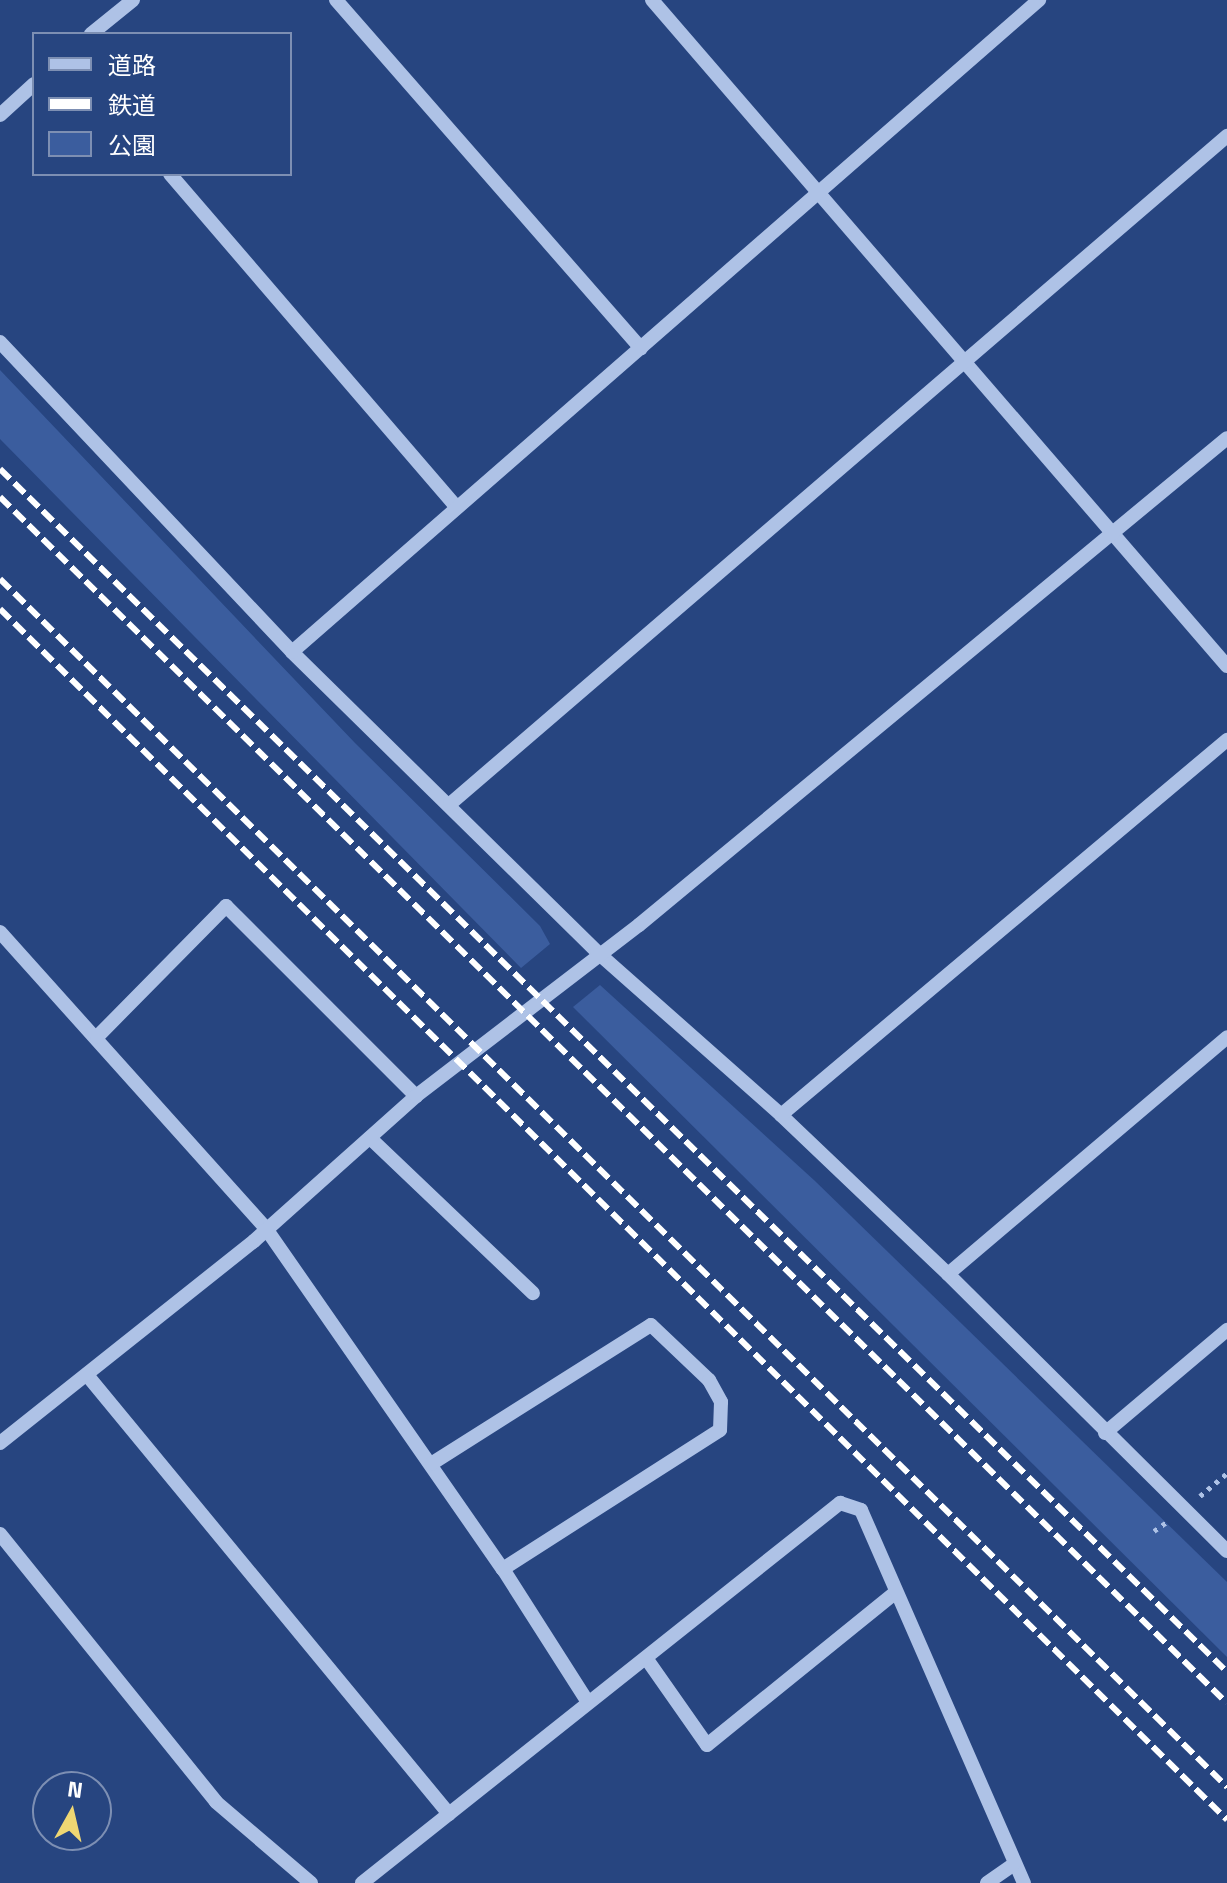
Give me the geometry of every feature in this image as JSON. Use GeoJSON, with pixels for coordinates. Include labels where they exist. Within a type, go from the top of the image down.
{"type":"FeatureCollection","features":[{"type":"Feature","properties":{"kind":"street"},"geometry":{"type":"LineString","coordinates":[[93,32],[133,0]]}},
{"type":"Feature","properties":{"kind":"street"},"geometry":{"type":"LineString","coordinates":[[336,0],[641,348]]}},
{"type":"Feature","properties":{"kind":"street"},"geometry":{"type":"LineString","coordinates":[[652,0],[965,360],[1108,532],[1227,666]]}},
{"type":"Feature","properties":{"kind":"street"},"geometry":{"type":"LineString","coordinates":[[292,652],[456,506],[821,195],[1037,1]]}},
{"type":"Feature","properties":{"kind":"street"},"geometry":{"type":"LineString","coordinates":[[0,115],[32,86]]}},
{"type":"Feature","properties":{"kind":"street"},"geometry":{"type":"LineString","coordinates":[[450,804],[1227,136]]}},
{"type":"Feature","properties":{"kind":"street"},"geometry":{"type":"LineString","coordinates":[[172,176],[456,506]]}},
{"type":"Feature","properties":{"kind":"street"},"geometry":{"type":"LineString","coordinates":[[0,342],[292,652],[450,804],[597,952],[781,1115],[948,1274],[1227,1551]]}},
{"type":"Feature","properties":{"kind":"street"},"geometry":{"type":"LineString","coordinates":[[0,1443],[267,1230],[416,1096],[597,952],[639,925],[1108,532],[1227,438]]}},
{"type":"Feature","properties":{"kind":"street"},"geometry":{"type":"LineString","coordinates":[[781,1115],[1227,740]]}},
{"type":"Feature","properties":{"kind":"street"},"geometry":{"type":"LineString","coordinates":[[97,1037],[226,906],[416,1096]]}},
{"type":"Feature","properties":{"kind":"street"},"geometry":{"type":"LineString","coordinates":[[0,932],[267,1230],[503,1569],[587,1701]]}},
{"type":"Feature","properties":{"kind":"street"},"geometry":{"type":"LineString","coordinates":[[948,1274],[1227,1037]]}},
{"type":"Feature","properties":{"kind":"street"},"geometry":{"type":"LineString","coordinates":[[370,1138],[533,1293]]}},
{"type":"Feature","properties":{"kind":"street"},"geometry":{"type":"LineString","coordinates":[[431,1464],[651,1325],[709,1380],[721,1402],[720,1430],[503,1569]]}},
{"type":"Feature","properties":{"kind":"street"},"geometry":{"type":"LineString","coordinates":[[1105,1433],[1227,1330]]}},
{"type":"Feature","properties":{"kind":"street"},"geometry":{"type":"LineString","coordinates":[[87,1375],[449,1814]]}},
{"type":"Feature","properties":{"kind":"street"},"geometry":{"type":"LineString","coordinates":[[362,1883],[587,1701],[646,1658],[840,1503],[861,1510],[1013,1865],[1024,1883]]}},
{"type":"Feature","properties":{"kind":"street"},"geometry":{"type":"LineString","coordinates":[[0,1534],[216,1802],[311,1883]]}},
{"type":"Feature","properties":{"kind":"street"},"geometry":{"type":"LineString","coordinates":[[646,1658],[707,1745],[895,1593]]}},
{"type":"Feature","properties":{"kind":"street"},"geometry":{"type":"LineString","coordinates":[[987,1883],[1013,1865]]}},
{"type":"Feature","properties":{"kind":"green space"},"geometry":{"type":"Polygon","coordinates":[[[0,370],[355,743],[540,926],[550,944],[521,968],[0,439],[0,370]]]}},
{"type":"Feature","properties":{"kind":"green space"},"geometry":{"type":"Polygon","coordinates":[[[600,985],[815,1181],[1227,1582],[1227,1657],[573,1007],[600,985]]]}},
{"type":"Feature","properties":{"kind":"railway"},"geometry":{"type":"LineString","coordinates":[[0,469],[1227,1672]]}},
{"type":"Feature","properties":{"kind":"railway"},"geometry":{"type":"LineString","coordinates":[[0,497],[1227,1703]]}},
{"type":"Feature","properties":{"kind":"railway"},"geometry":{"type":"LineString","coordinates":[[0,579],[1227,1787]]}},
{"type":"Feature","properties":{"kind":"railway"},"geometry":{"type":"LineString","coordinates":[[0,609],[1227,1820]]}}]}
